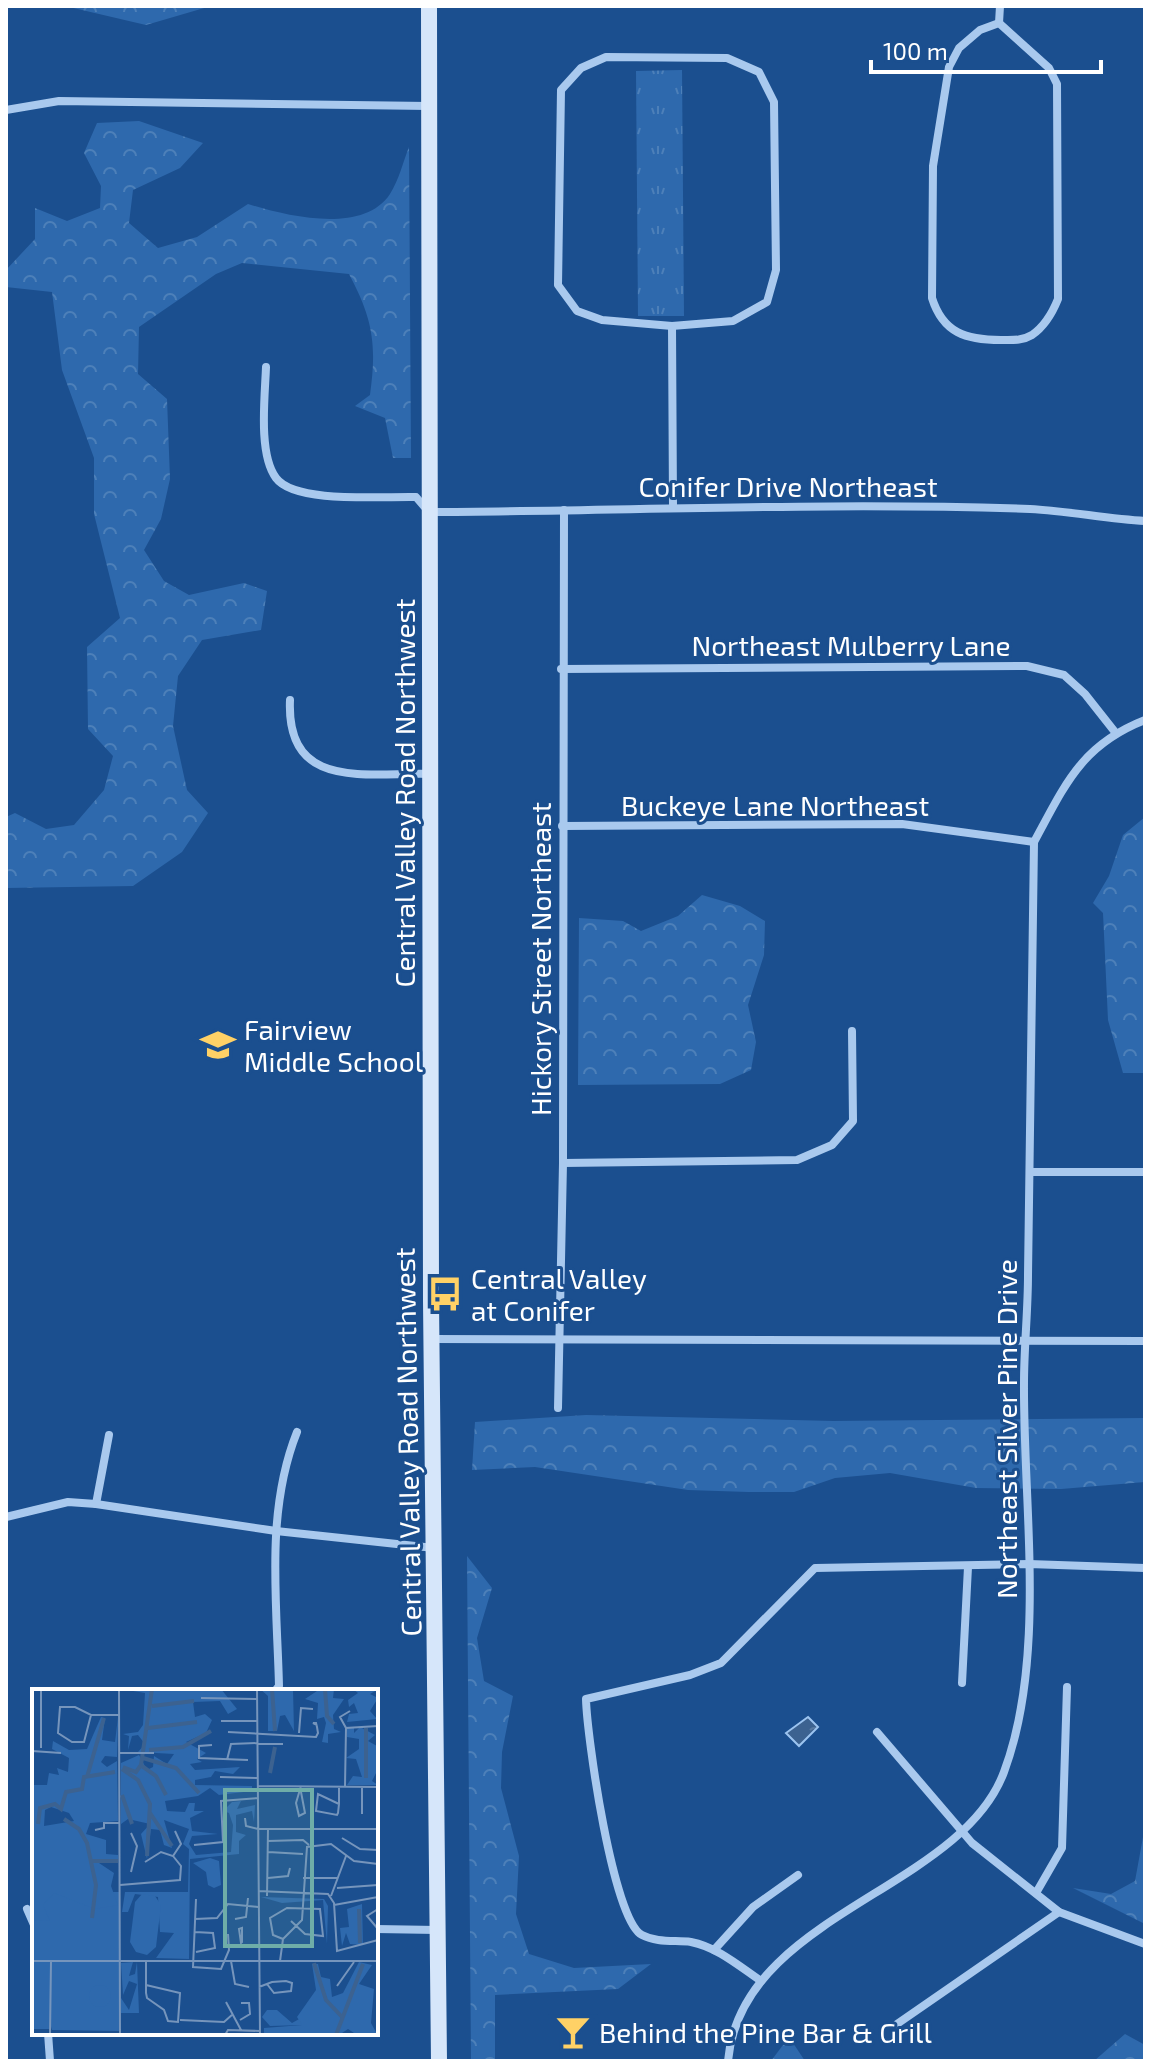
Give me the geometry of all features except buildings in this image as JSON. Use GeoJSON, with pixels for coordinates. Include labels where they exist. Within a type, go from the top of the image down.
{"type":"FeatureCollection","features":[{"type":"Feature","properties":{"kind":"main road","name":"Central Valley Road Northwest"},"geometry":{"type":"LineString","coordinates":[[429,6],[432,1339],[439,2061]]}},
{"type":"Feature","properties":{"kind":"street"},"geometry":{"type":"LineString","coordinates":[[999,23],[1000,6]]}},
{"type":"Feature","properties":{"kind":"street"},"geometry":{"type":"LineString","coordinates":[[999,23],[1049,68],[1057,84],[1058,299],[1044,325],[1031,335],[1020,340],[976,340],[949,328],[937,315],[932,298],[933,166],[949,67],[959,48],[980,30],[999,23]]}},
{"type":"Feature","properties":{"kind":"street"},"geometry":{"type":"LineString","coordinates":[[606,57],[727,58],[759,72],[774,102],[776,270],[767,302],[733,321],[672,326],[602,320],[577,311],[558,285],[561,90],[581,68],[606,57]]}},
{"type":"Feature","properties":{"kind":"street"},"geometry":{"type":"LineString","coordinates":[[6,110],[59,101],[429,106]]}},
{"type":"Feature","properties":{"kind":"street"},"geometry":{"type":"LineString","coordinates":[[672,326],[673,506]]}},
{"type":"Feature","properties":{"kind":"street"},"geometry":{"type":"LineString","coordinates":[[266,367],[265,435],[270,466],[277,480],[309,494],[416,497],[429,512]]}},
{"type":"Feature","properties":{"kind":"street","name":"Conifer Drive Northeast"},"geometry":{"type":"LineString","coordinates":[[429,512],[673,506],[1034,510],[1145,521]]}},
{"type":"Feature","properties":{"kind":"street","name":"Hickory Street Northeast"},"geometry":{"type":"LineString","coordinates":[[558,1408],[562,1341],[561,669],[564,510]]}},
{"type":"Feature","properties":{"kind":"street","name":"Northeast Mulberry Lane"},"geometry":{"type":"LineString","coordinates":[[561,669],[1027,666],[1064,675],[1085,694],[1115,732]]}},
{"type":"Feature","properties":{"kind":"street"},"geometry":{"type":"LineString","coordinates":[[290,700],[297,745],[317,767],[355,774],[431,774]]}},
{"type":"Feature","properties":{"kind":"street","name":"Northeast Silver Pine Drive"},"geometry":{"type":"LineString","coordinates":[[728,2061],[730,2043],[761,1981],[827,1924],[938,1851],[959,1832],[987,1804],[1003,1776],[1018,1730],[1029,1564],[1024,1380],[1034,842],[1064,787],[1089,753],[1115,732],[1145,720]]}},
{"type":"Feature","properties":{"kind":"street","name":"Buckeye Lane Northeast"},"geometry":{"type":"LineString","coordinates":[[562,826],[902,824],[1034,842]]}},
{"type":"Feature","properties":{"kind":"street"},"geometry":{"type":"LineString","coordinates":[[563,1163],[797,1160],[832,1145],[853,1121],[852,1031]]}},
{"type":"Feature","properties":{"kind":"street"},"geometry":{"type":"LineString","coordinates":[[1030,1172],[1145,1172]]}},
{"type":"Feature","properties":{"kind":"street"},"geometry":{"type":"LineString","coordinates":[[432,1339],[1145,1341]]}},
{"type":"Feature","properties":{"kind":"street"},"geometry":{"type":"LineString","coordinates":[[280,1689],[276,1531],[285,1460],[297,1432]]}},
{"type":"Feature","properties":{"kind":"street"},"geometry":{"type":"LineString","coordinates":[[96,1504],[109,1435]]}},
{"type":"Feature","properties":{"kind":"street"},"geometry":{"type":"LineString","coordinates":[[6,1517],[68,1502],[96,1504],[276,1531],[434,1548]]}},
{"type":"Feature","properties":{"kind":"street"},"geometry":{"type":"LineString","coordinates":[[761,1981],[714,1950],[643,1936],[632,1927],[618,1892],[587,1736],[586,1699],[690,1675],[721,1663],[815,1568],[1029,1564],[1145,1568]]}},
{"type":"Feature","properties":{"kind":"street"},"geometry":{"type":"LineString","coordinates":[[962,1683],[968,1567]]}},
{"type":"Feature","properties":{"kind":"street"},"geometry":{"type":"LineString","coordinates":[[1036,1893],[1062,1848],[1067,1687]]}},
{"type":"Feature","properties":{"kind":"street"},"geometry":{"type":"LineString","coordinates":[[877,1732],[959,1832],[1059,1912],[1145,1944]]}},
{"type":"Feature","properties":{"kind":"street"},"geometry":{"type":"LineString","coordinates":[[714,1950],[753,1907],[798,1875]]}},
{"type":"Feature","properties":{"kind":"street"},"geometry":{"type":"LineString","coordinates":[[27,1909],[32,1920]]}},
{"type":"Feature","properties":{"kind":"street"},"geometry":{"type":"LineString","coordinates":[[897,2024],[1059,1912]]}},
{"type":"Feature","properties":{"kind":"street"},"geometry":{"type":"LineString","coordinates":[[378,1929],[438,1930]]}},
{"type":"Feature","properties":{"kind":"street"},"geometry":{"type":"LineString","coordinates":[[48,2035],[50,2061]]}},
{"type":"Feature","properties":{"kind":"green space"},"geometry":{"type":"Polygon","coordinates":[[[65,6],[211,6],[146,25],[65,6]]]}},
{"type":"Feature","properties":{"kind":"green space"},"geometry":{"type":"Polygon","coordinates":[[[682,70],[684,316],[638,316],[636,71],[682,70]]]}},
{"type":"Feature","properties":{"kind":"green space"},"geometry":{"type":"Polygon","coordinates":[[[139,121],[203,143],[180,168],[133,190],[129,223],[158,248],[197,237],[248,204],[323,219],[362,215],[378,207],[390,194],[409,147],[411,458],[393,458],[385,418],[355,406],[370,395],[373,347],[368,319],[349,274],[242,263],[216,274],[139,327],[138,374],[167,399],[170,479],[161,519],[144,550],[164,581],[189,595],[244,583],[267,591],[261,630],[202,640],[178,676],[173,726],[187,790],[208,813],[182,852],[133,886],[6,888],[6,817],[15,813],[46,829],[74,825],[104,790],[113,756],[88,729],[87,647],[120,618],[94,514],[94,458],[62,370],[52,292],[6,287],[6,270],[35,239],[35,208],[67,221],[100,208],[101,186],[84,153],[97,123],[139,121]]]}},
{"type":"Feature","properties":{"kind":"green space"},"geometry":{"type":"Polygon","coordinates":[[[1145,817],[1145,1073],[1123,1073],[1108,1020],[1103,913],[1093,903],[1109,876],[1123,835],[1145,817]]]}},
{"type":"Feature","properties":{"kind":"green space"},"geometry":{"type":"Polygon","coordinates":[[[702,895],[740,906],[765,921],[764,955],[748,1005],[756,1042],[751,1070],[720,1084],[578,1085],[579,918],[623,921],[641,931],[678,916],[702,895]]]}},
{"type":"Feature","properties":{"kind":"green space"},"geometry":{"type":"Polygon","coordinates":[[[586,1415],[833,1421],[1145,1418],[1145,1482],[1061,1489],[976,1488],[890,1473],[835,1478],[794,1492],[749,1492],[688,1490],[535,1467],[472,1470],[475,1422],[586,1415]]]}},
{"type":"Feature","properties":{"kind":"green space"},"geometry":{"type":"Polygon","coordinates":[[[467,1556],[492,1588],[477,1638],[484,1681],[513,1696],[502,1752],[501,1788],[519,1856],[516,1914],[529,1954],[574,1968],[651,1964],[618,1989],[495,1995],[495,2061],[471,2061],[467,1556]]]}},
{"type":"Feature","properties":{"kind":"green space"},"geometry":{"type":"Polygon","coordinates":[[[1145,1826],[1145,1924],[1073,1888],[1111,1894],[1135,1881],[1145,1826]]]}},
{"type":"Feature","properties":{"kind":"green space"},"geometry":{"type":"Polygon","coordinates":[[[1125,2034],[1145,2045],[1145,2061],[1094,2061],[1125,2034]]]}},
{"type":"Feature","properties":{"kind":"green space"},"geometry":{"type":"Polygon","coordinates":[[[789,2037],[805,2061],[771,2061],[789,2037]]]}},
{"type":"Feature","properties":{"kind":"water"},"geometry":{"type":"Polygon","coordinates":[[[808,1717],[818,1727],[799,1746],[786,1733],[808,1717]]]}},
{"type":"Feature","properties":{"kind":"place","name":"Fairview Middle School"},"geometry":{"type":"Point","coordinates":[218,1045]}},
{"type":"Feature","properties":{"kind":"place","name":"Central Valley at Conifer"},"geometry":{"type":"Point","coordinates":[445,1294]}},
{"type":"Feature","properties":{"kind":"place","name":"Behind the Pine Bar & Grill"},"geometry":{"type":"Point","coordinates":[573,2032]}}]}
